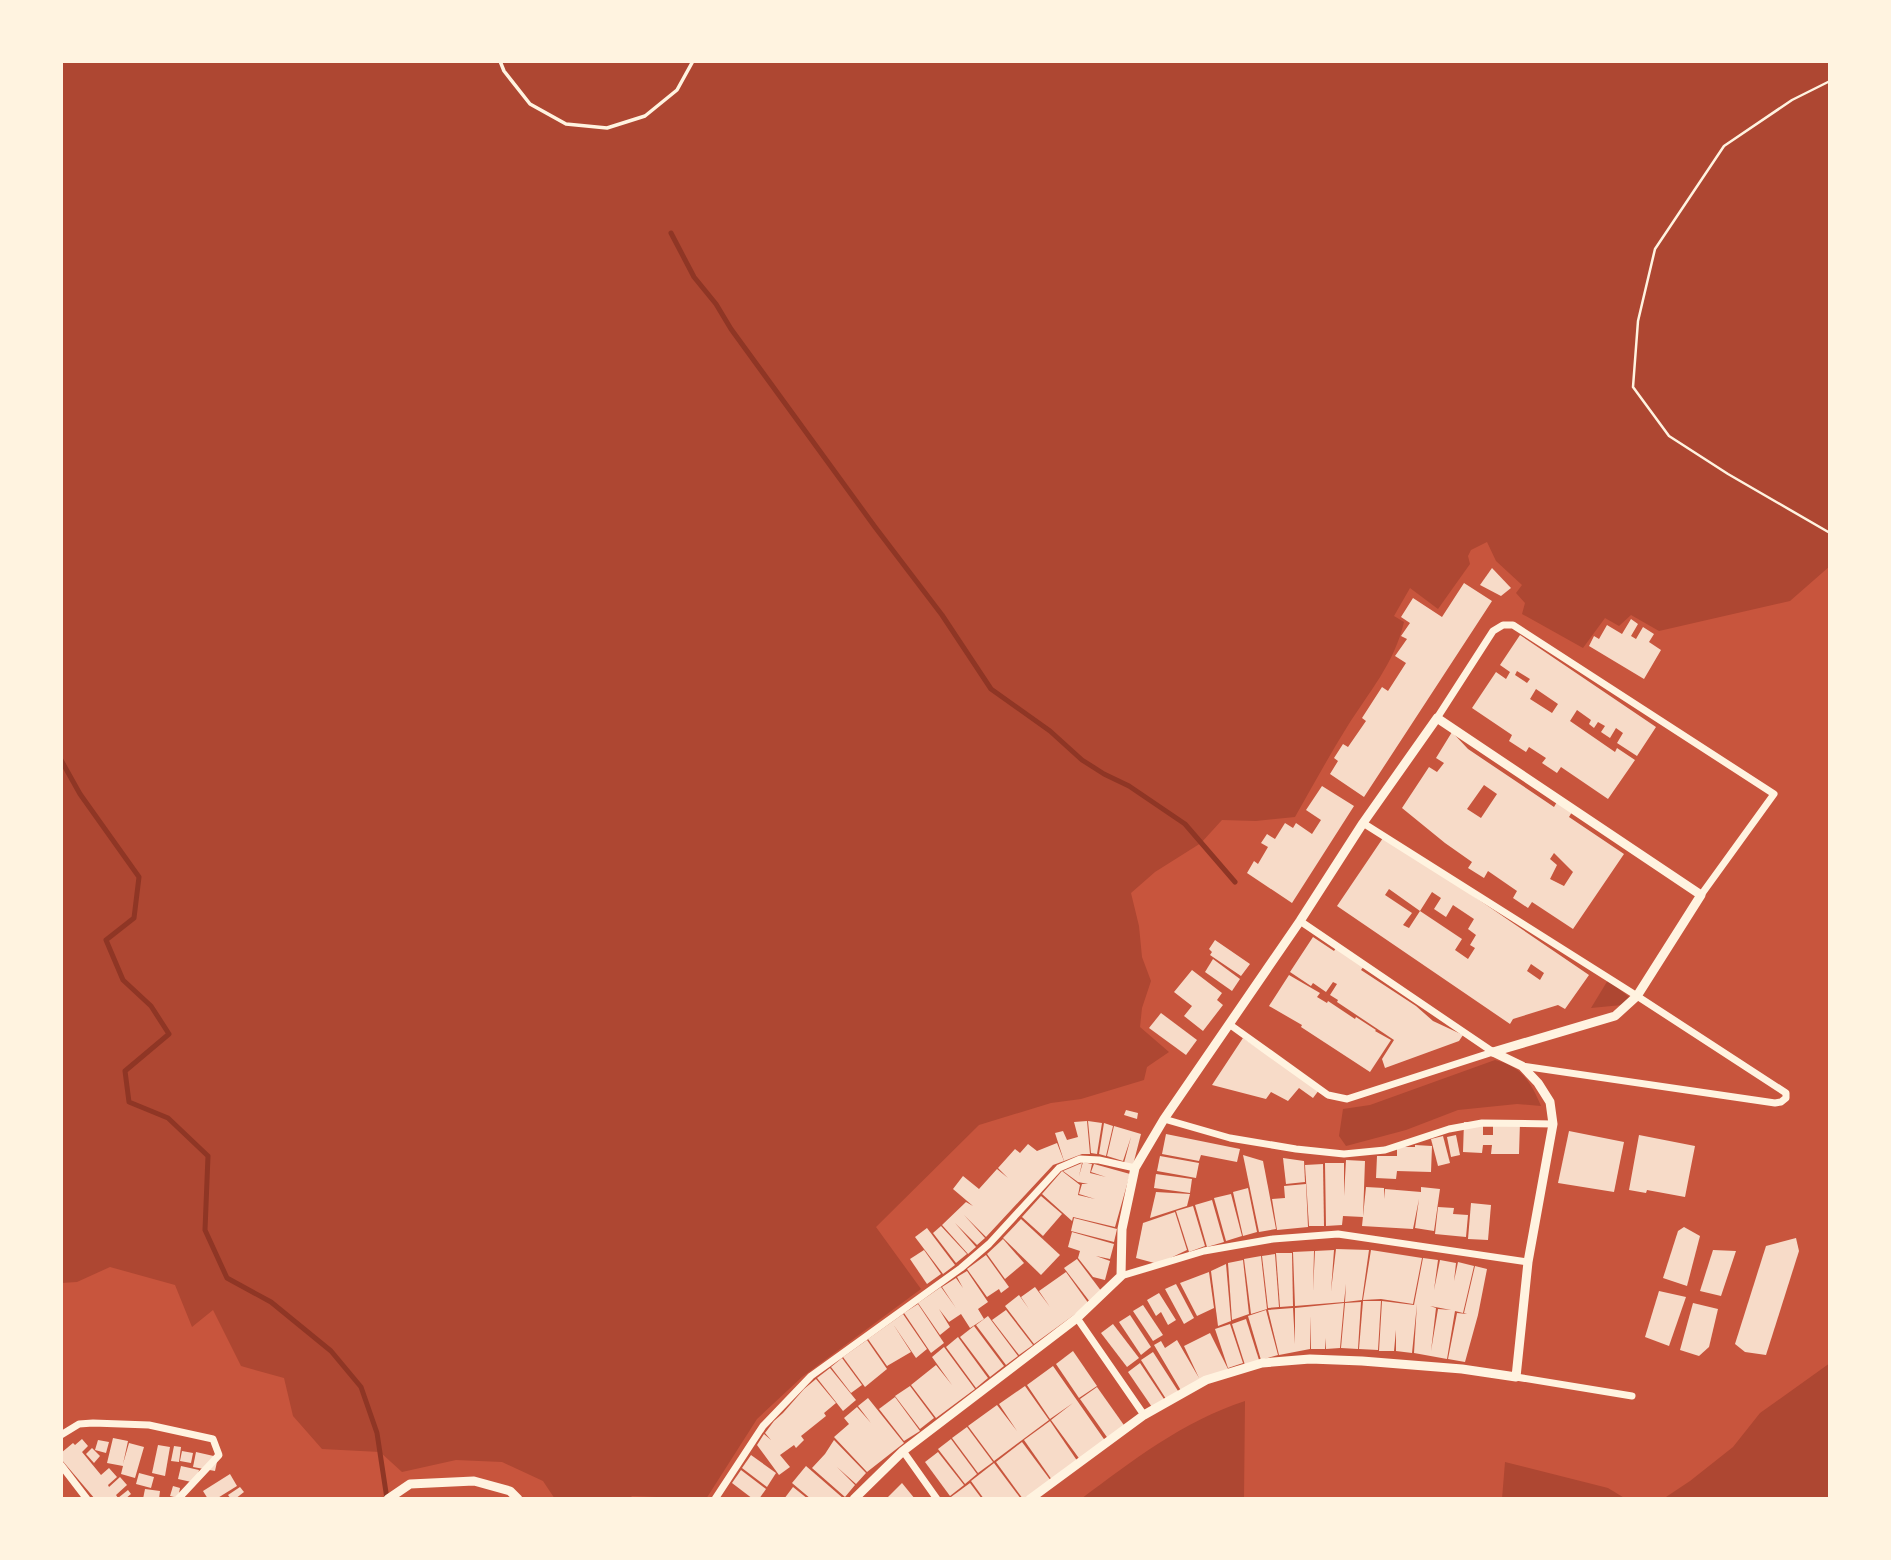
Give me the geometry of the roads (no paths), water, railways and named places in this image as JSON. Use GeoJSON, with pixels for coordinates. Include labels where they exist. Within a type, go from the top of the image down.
{"type":"FeatureCollection","features":[{"type":"Feature","properties":{"kind":"street"},"geometry":{"type":"LineString","coordinates":[[1121,1276],[1122,1229],[1135,1168],[1164,1119],[1437,718],[1493,631],[1503,625],[1513,625],[1774,794],[1701,895],[1637,996],[1615,1016],[1347,1099],[1328,1095],[1229,1024]]}},
{"type":"Feature","properties":{"kind":"street"},"geometry":{"type":"LineString","coordinates":[[1437,718],[1701,895]]}},
{"type":"Feature","properties":{"kind":"street"},"geometry":{"type":"LineString","coordinates":[[1300,921],[1493,1052],[1522,1066],[1775,1103],[1786,1098],[1786,1093],[1637,996],[1363,823]]}},
{"type":"Feature","properties":{"kind":"street"},"geometry":{"type":"LineString","coordinates":[[1516,1377],[1528,1262],[1553,1124],[1550,1102],[1538,1083],[1522,1066]]}},
{"type":"Feature","properties":{"kind":"street"},"geometry":{"type":"LineString","coordinates":[[1164,1119],[1230,1138],[1344,1154],[1385,1150],[1449,1129],[1482,1123],[1553,1124]]}},
{"type":"Feature","properties":{"kind":"street"},"geometry":{"type":"LineString","coordinates":[[715,1499],[763,1426],[811,1376],[961,1268],[989,1244],[1059,1168],[1080,1159],[1135,1168]]}},
{"type":"Feature","properties":{"kind":"street"},"geometry":{"type":"LineString","coordinates":[[854,1499],[903,1451],[1077,1318],[1121,1276],[1204,1251],[1273,1239],[1338,1234],[1528,1262]]}},
{"type":"Feature","properties":{"kind":"street"},"geometry":{"type":"LineString","coordinates":[[1077,1318],[1144,1415]]}},
{"type":"Feature","properties":{"kind":"street"},"geometry":{"type":"LineString","coordinates":[[1030,1499],[1144,1415],[1206,1380],[1262,1363],[1311,1359],[1462,1369],[1632,1396]]}},
{"type":"Feature","properties":{"kind":"street"},"geometry":{"type":"LineString","coordinates":[[63,1434],[79,1424],[93,1423],[149,1425],[213,1439],[219,1455],[188,1495],[177,1499]]}},
{"type":"Feature","properties":{"kind":"street"},"geometry":{"type":"LineString","coordinates":[[903,1451],[937,1499]]}},
{"type":"Feature","properties":{"kind":"street"},"geometry":{"type":"LineString","coordinates":[[61,1465],[87,1499]]}},
{"type":"Feature","properties":{"kind":"street"},"geometry":{"type":"LineString","coordinates":[[388,1499],[410,1484],[474,1481],[510,1491],[518,1499]]}},
{"type":"Feature","properties":{"kind":"lane"},"geometry":{"type":"LineString","coordinates":[[500,61],[504,71],[530,104],[566,124],[607,128],[645,116],[677,90],[693,61]]}},
{"type":"Feature","properties":{"kind":"waterway"},"geometry":{"type":"LineString","coordinates":[[671,233],[694,277],[942,615],[991,689],[1050,731],[1082,760],[1129,786],[1185,824],[1235,882]]}},
{"type":"Feature","properties":{"kind":"waterway"},"geometry":{"type":"LineString","coordinates":[[61,760],[80,794],[139,877],[134,918],[106,940],[123,980],[151,1006],[169,1034],[125,1071],[129,1102],[168,1118],[208,1156],[205,1230],[227,1278],[271,1302],[331,1351],[361,1387],[377,1433],[387,1499]]}}]}
